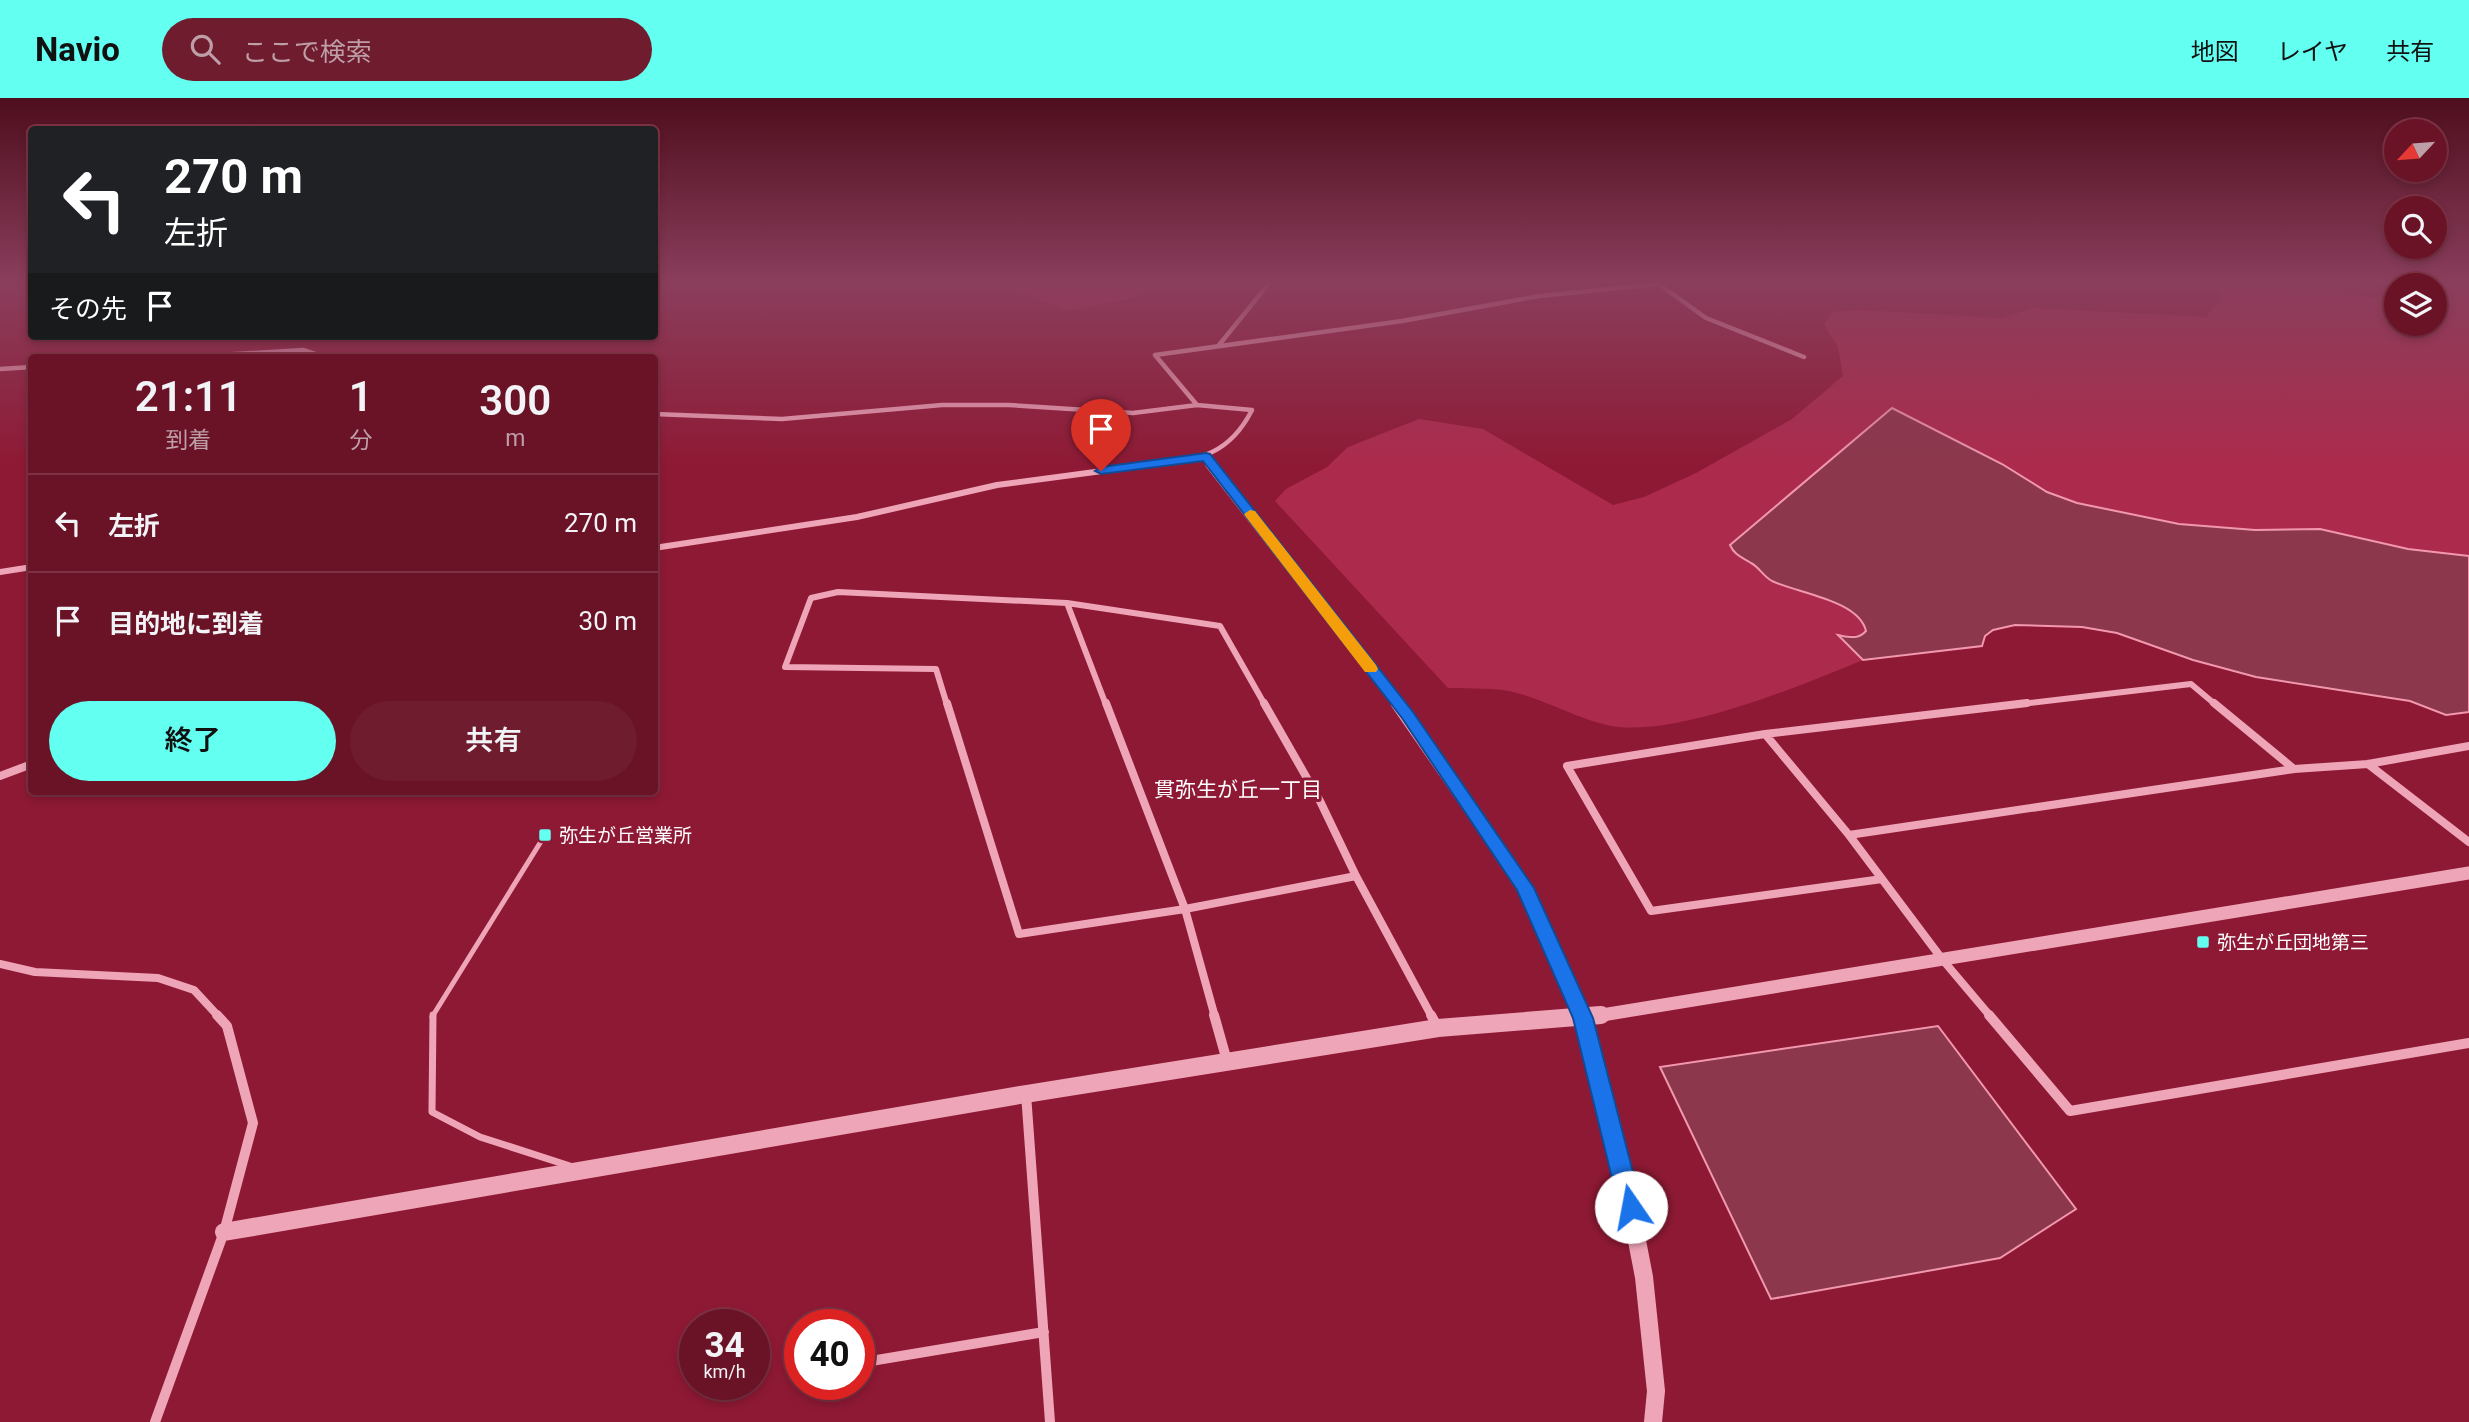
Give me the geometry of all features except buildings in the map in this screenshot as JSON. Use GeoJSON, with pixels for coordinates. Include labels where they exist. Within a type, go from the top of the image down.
{"type":"FeatureCollection","features":[{"type":"Feature","properties":{"kind":"street"},"geometry":{"type":"LineString","coordinates":[[1219,346],[1222,343]]}},
{"type":"Feature","properties":{"kind":"street"},"geometry":{"type":"LineString","coordinates":[[1197,405],[1155,355],[1243,343]]}},
{"type":"Feature","properties":{"kind":"street"},"geometry":{"type":"LineString","coordinates":[[1768,343],[1804,357]]}},
{"type":"Feature","properties":{"kind":"street"},"geometry":{"type":"LineString","coordinates":[[236,354],[303,350],[315,354]]}},
{"type":"Feature","properties":{"kind":"street"},"geometry":{"type":"LineString","coordinates":[[0,369],[28,367]]}},
{"type":"Feature","properties":{"kind":"street"},"geometry":{"type":"LineString","coordinates":[[658,414],[678,412],[782,419],[942,405],[1009,405],[1133,413],[1197,405],[1252,410],[1244,427],[1232,442],[1206,457],[997,485],[858,517],[658,547]]}},
{"type":"Feature","properties":{"kind":"street"},"geometry":{"type":"LineString","coordinates":[[1206,457],[1407,716],[1525,888],[1583,1018],[1626,1184],[1644,1277],[1656,1391],[1653,1422]]}},
{"type":"Feature","properties":{"kind":"street"},"geometry":{"type":"LineString","coordinates":[[0,572],[28,568]]}},
{"type":"Feature","properties":{"kind":"street"},"geometry":{"type":"LineString","coordinates":[[1356,876],[1185,909],[1019,934],[936,669],[785,667],[811,598],[838,592],[1067,603],[1220,626],[1320,802],[1356,876],[1438,1028]]}},
{"type":"Feature","properties":{"kind":"street"},"geometry":{"type":"LineString","coordinates":[[1067,603],[1185,909],[1227,1062]]}},
{"type":"Feature","properties":{"kind":"street"},"geometry":{"type":"LineString","coordinates":[[1882,879],[1651,911],[1567,766],[1765,734],[2191,684],[2294,769]]}},
{"type":"Feature","properties":{"kind":"street"},"geometry":{"type":"LineString","coordinates":[[1765,734],[1849,835],[1942,959],[2070,1111],[2469,1044]]}},
{"type":"Feature","properties":{"kind":"street"},"geometry":{"type":"LineString","coordinates":[[1849,835],[2294,769],[2368,765],[2469,746]]}},
{"type":"Feature","properties":{"kind":"street"},"geometry":{"type":"LineString","coordinates":[[2368,765],[2469,842]]}},
{"type":"Feature","properties":{"kind":"street"},"geometry":{"type":"LineString","coordinates":[[0,776],[28,766]]}},
{"type":"Feature","properties":{"kind":"street"},"geometry":{"type":"LineString","coordinates":[[224,1232],[1026,1094],[1438,1028],[1583,1018],[2469,873]]}},
{"type":"Feature","properties":{"kind":"street"},"geometry":{"type":"LineString","coordinates":[[0,964],[35,972],[158,978],[194,990],[227,1026],[253,1123],[224,1232],[155,1422]]}},
{"type":"Feature","properties":{"kind":"street"},"geometry":{"type":"LineString","coordinates":[[1026,1094],[1050,1422]]}},
{"type":"Feature","properties":{"kind":"street"},"geometry":{"type":"LineString","coordinates":[[875,1360],[1044,1332]]}},
{"type":"Feature","properties":{"kind":"street"},"geometry":{"type":"LineString","coordinates":[[1646,1422],[1656,1391]]}},
{"type":"Feature","properties":{"kind":"lane"},"geometry":{"type":"LineString","coordinates":[[545,835],[432,1016],[432,1112],[480,1138],[583,1170]]}},
{"type":"Feature","properties":{"kind":"shaded area"},"geometry":{"type":"Polygon","coordinates":[[[1835,343],[2469,343],[2469,556],[2408,549],[2320,529],[2255,530],[2179,524],[2077,503],[2047,492],[2002,464],[1892,408],[1731,546],[1763,574],[1837,603],[1861,620],[1866,631],[1863,635],[1839,636],[1863,660],[1736,708],[1665,725],[1634,728],[1596,722],[1509,691],[1448,688],[1275,501],[1286,489],[1327,467],[1348,447],[1419,419],[1483,429],[1613,505],[1644,497],[1696,473],[1792,419],[1843,376],[1835,343]]]}},
{"type":"Feature","properties":{"kind":"shaded area"},"geometry":{"type":"Polygon","coordinates":[[[1892,408],[2002,464],[2047,492],[2077,503],[2179,524],[2255,530],[2320,529],[2408,549],[2469,556],[2469,712],[2446,715],[2410,701],[2256,677],[2193,660],[2117,633],[2082,627],[2015,625],[1993,630],[1985,636],[1982,646],[1863,660],[1838,635],[1857,637],[1866,631],[1861,620],[1852,612],[1826,599],[1772,581],[1736,554],[1730,545],[1892,408]]]}},
{"type":"Feature","properties":{"kind":"shaded area"},"geometry":{"type":"Polygon","coordinates":[[[1938,1026],[2076,1209],[2000,1258],[1771,1299],[1660,1067],[1938,1026]]]}},
{"type":"Feature","properties":{"kind":"slow traffic"},"geometry":{"type":"LineString","coordinates":[[1250,514],[1371,669]]}},
{"type":"Feature","properties":{"kind":"place","name":"弥生が丘営業所"},"geometry":{"type":"Point","coordinates":[545,835]}},
{"type":"Feature","properties":{"kind":"place","name":"弥生が丘団地第三"},"geometry":{"type":"Point","coordinates":[2203,942]}},
{"type":"Feature","properties":{"kind":"district","name":"貫弥生が丘一丁目"},"geometry":{"type":"Point","coordinates":[1238,790]}},
{"type":"Feature","properties":{"kind":"route"},"geometry":{"type":"LineString","coordinates":[[1101,471],[1206,457],[1407,716],[1525,888],[1583,1018],[1631,1207]]}}]}
